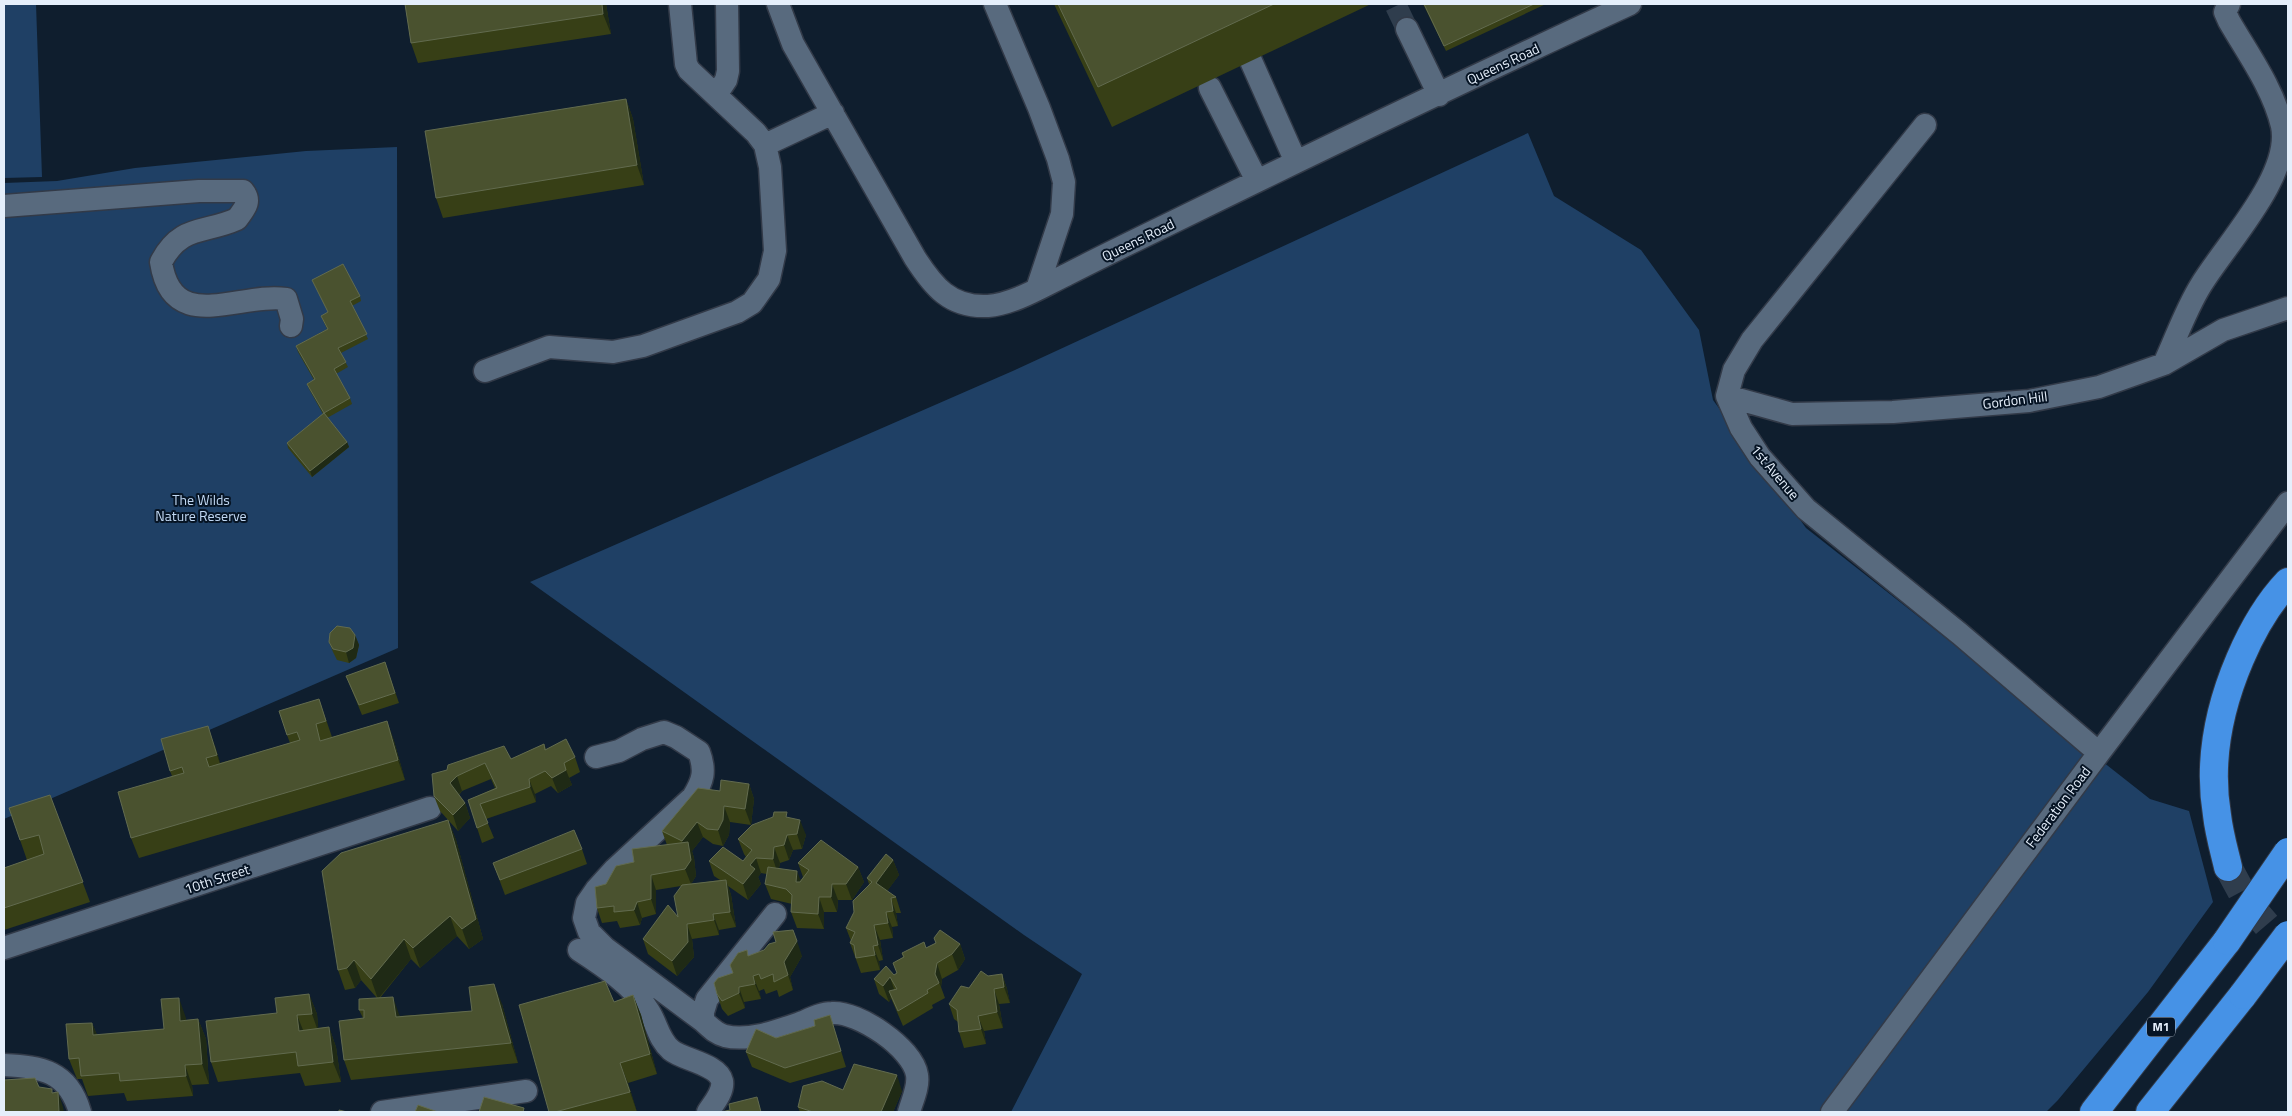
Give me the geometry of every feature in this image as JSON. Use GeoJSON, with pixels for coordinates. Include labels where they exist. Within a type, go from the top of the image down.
{"type":"FeatureCollection","features":[{"type":"Feature","properties":{"kind":"highway"},"geometry":{"type":"LineString","coordinates":[[2228,868],[2216,814],[2214,776],[2215,741],[2220,714],[2227,689],[2252,632],[2278,593],[2288,582]]}},
{"type":"Feature","properties":{"kind":"highway","name":"M1"},"geometry":{"type":"LineString","coordinates":[[2094,1112],[2227,941],[2288,852]]}},
{"type":"Feature","properties":{"kind":"highway"},"geometry":{"type":"LineString","coordinates":[[2150,1112],[2288,935]]}},
{"type":"Feature","properties":{"kind":"street"},"geometry":{"type":"LineString","coordinates":[[484,371],[549,347],[613,352],[643,346],[737,312],[752,303],[768,279],[775,251],[770,167],[765,145],[756,133],[693,74],[686,64],[680,4]]}},
{"type":"Feature","properties":{"kind":"street"},"geometry":{"type":"LineString","coordinates":[[716,95],[726,80],[728,71],[727,4]]}},
{"type":"Feature","properties":{"kind":"street","name":"Queens Road"},"geometry":{"type":"LineString","coordinates":[[778,4],[793,44],[915,258],[932,284],[943,294],[963,302],[989,306],[1036,289],[1256,181],[1630,4]]}},
{"type":"Feature","properties":{"kind":"street"},"geometry":{"type":"LineString","coordinates":[[995,4],[1039,108],[1064,182],[1065,195],[1062,214],[1036,289]]}},
{"type":"Feature","properties":{"kind":"street"},"geometry":{"type":"LineString","coordinates":[[2164,364],[2200,286],[2246,221],[2276,172],[2283,152],[2282,127],[2279,118],[2267,86],[2225,12],[2229,4]]}},
{"type":"Feature","properties":{"kind":"street"},"geometry":{"type":"LineString","coordinates":[[1407,29],[1439,95]]}},
{"type":"Feature","properties":{"kind":"street"},"geometry":{"type":"LineString","coordinates":[[1251,61],[1296,162]]}},
{"type":"Feature","properties":{"kind":"street"},"geometry":{"type":"LineString","coordinates":[[1210,88],[1256,181]]}},
{"type":"Feature","properties":{"kind":"street"},"geometry":{"type":"LineString","coordinates":[[765,145],[833,113]]}},
{"type":"Feature","properties":{"kind":"street"},"geometry":{"type":"LineString","coordinates":[[1727,396],[1734,370],[1752,340],[1925,125]]}},
{"type":"Feature","properties":{"kind":"street"},"geometry":{"type":"LineString","coordinates":[[4,206],[199,191],[244,191],[248,197],[248,203],[237,220],[185,235],[175,242],[161,262],[164,279],[174,295],[190,305],[232,304],[276,298],[286,299],[292,319],[291,326]]}},
{"type":"Feature","properties":{"kind":"street","name":"Gordon Hill"},"geometry":{"type":"LineString","coordinates":[[1727,396],[1792,414],[1893,412],[2029,401],[2099,387],[2164,364],[2223,330],[2288,308]]}},
{"type":"Feature","properties":{"kind":"street","name":"1st Avenue"},"geometry":{"type":"LineString","coordinates":[[1727,396],[1741,428],[1760,457],[1806,509],[1960,634],[2098,753]]}},
{"type":"Feature","properties":{"kind":"street","name":"Federation Road"},"geometry":{"type":"LineString","coordinates":[[1832,1112],[2098,753],[2288,503]]}},
{"type":"Feature","properties":{"kind":"street"},"geometry":{"type":"LineString","coordinates":[[596,757],[620,751],[642,739],[664,732],[676,737],[699,752],[705,772],[702,783],[693,797],[615,869],[587,902],[584,918],[589,932],[605,948],[715,1032],[724,1036],[741,1038],[781,1030],[832,1013],[846,1014],[860,1019],[899,1046],[912,1062],[917,1075],[917,1087],[909,1112]]}},
{"type":"Feature","properties":{"kind":"street","name":"10th Street"},"geometry":{"type":"LineString","coordinates":[[4,948],[430,808]]}},
{"type":"Feature","properties":{"kind":"street"},"geometry":{"type":"LineString","coordinates":[[703,1021],[703,1012],[707,999],[775,914]]}},
{"type":"Feature","properties":{"kind":"street"},"geometry":{"type":"LineString","coordinates":[[579,950],[631,989],[642,1000],[666,1046],[674,1052],[717,1073],[722,1080],[722,1087],[708,1112]]}},
{"type":"Feature","properties":{"kind":"street"},"geometry":{"type":"LineString","coordinates":[[4,1064],[29,1066],[56,1075],[74,1095],[80,1112]]}},
{"type":"Feature","properties":{"kind":"street"},"geometry":{"type":"LineString","coordinates":[[382,1112],[526,1092]]}},
{"type":"Feature","properties":{"kind":"green space"},"geometry":{"type":"Polygon","coordinates":[[[4,4],[36,4],[42,177],[4,178],[4,4]]]}},
{"type":"Feature","properties":{"kind":"green space"},"geometry":{"type":"Polygon","coordinates":[[[1528,133],[1554,196],[1641,250],[1699,330],[1713,400],[1806,528],[2150,799],[2189,811],[2213,902],[2148,992],[2046,1112],[1011,1112],[1082,974],[1024,935],[530,582],[1015,370],[1528,133]]]}},
{"type":"Feature","properties":{"kind":"green space","name":"The Wilds Nature Reserve"},"geometry":{"type":"Polygon","coordinates":[[[397,147],[398,648],[4,819],[4,183],[57,181],[135,168],[306,151],[397,147]]]}},
{"type":"Feature","properties":{"kind":"building"},"geometry":{"type":"Polygon","coordinates":[[[405,4],[602,4],[603,14],[411,43],[405,4]]]}},
{"type":"Feature","properties":{"kind":"building"},"geometry":{"type":"Polygon","coordinates":[[[1058,4],[1274,4],[1098,87],[1058,4]]]}},
{"type":"Feature","properties":{"kind":"building"},"geometry":{"type":"Polygon","coordinates":[[[1424,4],[1534,4],[1444,46],[1424,4]]]}},
{"type":"Feature","properties":{"kind":"building"},"geometry":{"type":"Polygon","coordinates":[[[626,99],[637,165],[436,198],[425,131],[626,99]]]}},
{"type":"Feature","properties":{"kind":"building"},"geometry":{"type":"Polygon","coordinates":[[[343,264],[360,296],[350,301],[367,334],[338,348],[346,362],[334,369],[350,398],[324,413],[307,384],[315,379],[296,346],[328,329],[321,316],[328,312],[312,280],[343,264]]]}},
{"type":"Feature","properties":{"kind":"building"},"geometry":{"type":"Polygon","coordinates":[[[324,413],[347,442],[310,471],[287,443],[324,413]]]}},
{"type":"Feature","properties":{"kind":"building"},"geometry":{"type":"Polygon","coordinates":[[[337,626],[350,628],[355,635],[353,648],[346,652],[333,649],[329,642],[330,633],[337,626]]]}},
{"type":"Feature","properties":{"kind":"building"},"geometry":{"type":"Polygon","coordinates":[[[385,662],[395,693],[359,705],[346,676],[385,662]]]}},
{"type":"Feature","properties":{"kind":"building"},"geometry":{"type":"Polygon","coordinates":[[[319,699],[326,721],[316,724],[320,741],[387,721],[398,760],[131,838],[118,792],[184,773],[182,767],[170,771],[161,739],[208,726],[217,755],[206,758],[209,767],[300,740],[297,732],[287,735],[279,711],[319,699]]]}},
{"type":"Feature","properties":{"kind":"building"},"geometry":{"type":"Polygon","coordinates":[[[566,739],[575,757],[564,763],[566,770],[552,778],[545,771],[529,779],[530,787],[480,804],[488,823],[477,828],[468,800],[497,788],[485,763],[457,776],[450,783],[465,803],[453,815],[434,796],[432,774],[447,770],[448,765],[504,746],[511,759],[544,744],[545,750],[566,739]]]}},
{"type":"Feature","properties":{"kind":"building"},"geometry":{"type":"Polygon","coordinates":[[[721,780],[749,784],[745,809],[724,806],[723,820],[718,830],[707,829],[697,822],[682,841],[662,831],[698,788],[720,791],[721,780]]]}},
{"type":"Feature","properties":{"kind":"building"},"geometry":{"type":"Polygon","coordinates":[[[50,795],[83,882],[4,908],[4,868],[44,854],[39,835],[20,840],[9,808],[50,795]]]}},
{"type":"Feature","properties":{"kind":"building"},"geometry":{"type":"Polygon","coordinates":[[[774,812],[787,812],[786,817],[800,820],[797,834],[787,835],[784,845],[774,847],[773,859],[756,858],[750,865],[755,869],[743,884],[709,861],[723,847],[743,861],[752,850],[738,839],[752,825],[773,817],[774,812]]]}},
{"type":"Feature","properties":{"kind":"building"},"geometry":{"type":"Polygon","coordinates":[[[448,820],[476,919],[462,929],[450,916],[413,948],[404,939],[371,979],[354,960],[347,968],[338,970],[322,871],[341,853],[448,820]]]}},
{"type":"Feature","properties":{"kind":"building"},"geometry":{"type":"Polygon","coordinates":[[[574,830],[582,849],[500,880],[493,863],[574,830]]]}},
{"type":"Feature","properties":{"kind":"building"},"geometry":{"type":"Polygon","coordinates":[[[821,840],[858,867],[846,884],[832,884],[831,897],[819,897],[818,914],[791,912],[792,895],[786,889],[765,884],[768,867],[797,871],[796,882],[800,882],[809,870],[798,863],[821,840]]]}},
{"type":"Feature","properties":{"kind":"building"},"geometry":{"type":"Polygon","coordinates":[[[688,842],[691,860],[685,869],[651,875],[651,899],[637,902],[634,910],[614,912],[614,906],[597,908],[595,887],[606,884],[616,866],[634,862],[632,849],[688,842]]]}},
{"type":"Feature","properties":{"kind":"building"},"geometry":{"type":"Polygon","coordinates":[[[886,854],[893,860],[876,883],[896,897],[891,898],[893,911],[886,912],[888,923],[874,925],[878,945],[873,946],[875,955],[856,958],[854,945],[850,943],[855,932],[846,928],[854,912],[853,901],[872,882],[867,878],[886,854]]]}},
{"type":"Feature","properties":{"kind":"building"},"geometry":{"type":"Polygon","coordinates":[[[726,880],[730,912],[713,914],[714,920],[687,924],[688,942],[672,961],[643,939],[668,905],[678,917],[674,896],[682,885],[726,880]]]}},
{"type":"Feature","properties":{"kind":"building"},"geometry":{"type":"Polygon","coordinates":[[[793,930],[797,941],[784,962],[788,975],[774,982],[773,974],[761,979],[759,974],[753,976],[755,984],[739,987],[739,993],[722,1001],[717,994],[714,983],[718,978],[733,973],[730,965],[738,953],[747,950],[748,956],[764,950],[769,944],[776,942],[773,932],[793,930]]]}},
{"type":"Feature","properties":{"kind":"building"},"geometry":{"type":"Polygon","coordinates":[[[940,930],[960,944],[952,954],[937,963],[935,974],[939,983],[927,990],[928,993],[898,1011],[889,991],[897,989],[890,977],[883,986],[874,979],[886,966],[894,975],[897,973],[893,963],[904,957],[902,953],[924,942],[926,948],[936,943],[934,938],[940,930]]]}},
{"type":"Feature","properties":{"kind":"building"},"geometry":{"type":"Polygon","coordinates":[[[981,971],[988,976],[1002,974],[1004,987],[994,989],[997,1012],[978,1016],[981,1029],[959,1032],[957,1010],[949,1004],[961,986],[969,988],[981,971]]]}},
{"type":"Feature","properties":{"kind":"building"},"geometry":{"type":"Polygon","coordinates":[[[605,981],[614,1002],[633,995],[650,1054],[620,1063],[630,1092],[549,1112],[519,1005],[605,981]]]}},
{"type":"Feature","properties":{"kind":"building"},"geometry":{"type":"Polygon","coordinates":[[[494,984],[511,1043],[344,1060],[339,1021],[364,1018],[364,1010],[359,1010],[359,999],[393,997],[396,1017],[472,1011],[469,987],[494,984]]]}},
{"type":"Feature","properties":{"kind":"building"},"geometry":{"type":"Polygon","coordinates":[[[309,994],[312,1014],[297,1015],[299,1031],[329,1027],[333,1062],[298,1066],[296,1052],[211,1062],[206,1021],[277,1013],[275,998],[309,994]]]}},
{"type":"Feature","properties":{"kind":"building"},"geometry":{"type":"Polygon","coordinates":[[[179,998],[180,1021],[198,1019],[202,1064],[185,1065],[186,1076],[120,1081],[119,1073],[81,1076],[79,1058],[69,1059],[66,1024],[92,1023],[93,1035],[164,1029],[161,999],[179,998]]]}},
{"type":"Feature","properties":{"kind":"building"},"geometry":{"type":"Polygon","coordinates":[[[830,1015],[841,1051],[785,1068],[746,1052],[756,1029],[776,1038],[815,1026],[814,1020],[830,1015]]]}},
{"type":"Feature","properties":{"kind":"building"},"geometry":{"type":"Polygon","coordinates":[[[854,1064],[897,1075],[881,1112],[813,1112],[798,1107],[803,1086],[822,1081],[843,1090],[854,1064]]]}},
{"type":"Feature","properties":{"kind":"building"},"geometry":{"type":"Polygon","coordinates":[[[35,1078],[39,1087],[52,1089],[52,1093],[58,1092],[59,1112],[4,1112],[4,1080],[35,1078]]]}},
{"type":"Feature","properties":{"kind":"building"},"geometry":{"type":"Polygon","coordinates":[[[484,1097],[524,1108],[523,1112],[479,1112],[484,1097]]]}},
{"type":"Feature","properties":{"kind":"building"},"geometry":{"type":"Polygon","coordinates":[[[757,1097],[761,1112],[721,1112],[730,1110],[729,1104],[757,1097]]]}},
{"type":"Feature","properties":{"kind":"building"},"geometry":{"type":"Polygon","coordinates":[[[418,1105],[438,1112],[415,1112],[418,1105]]]}},
{"type":"Feature","properties":{"kind":"tunnel"},"geometry":{"type":"LineString","coordinates":[[1396,6],[1407,29]]}},
{"type":"Feature","properties":{"kind":"tunnel"},"geometry":{"type":"LineString","coordinates":[[2228,867],[2247,902],[2288,950]]}}]}
